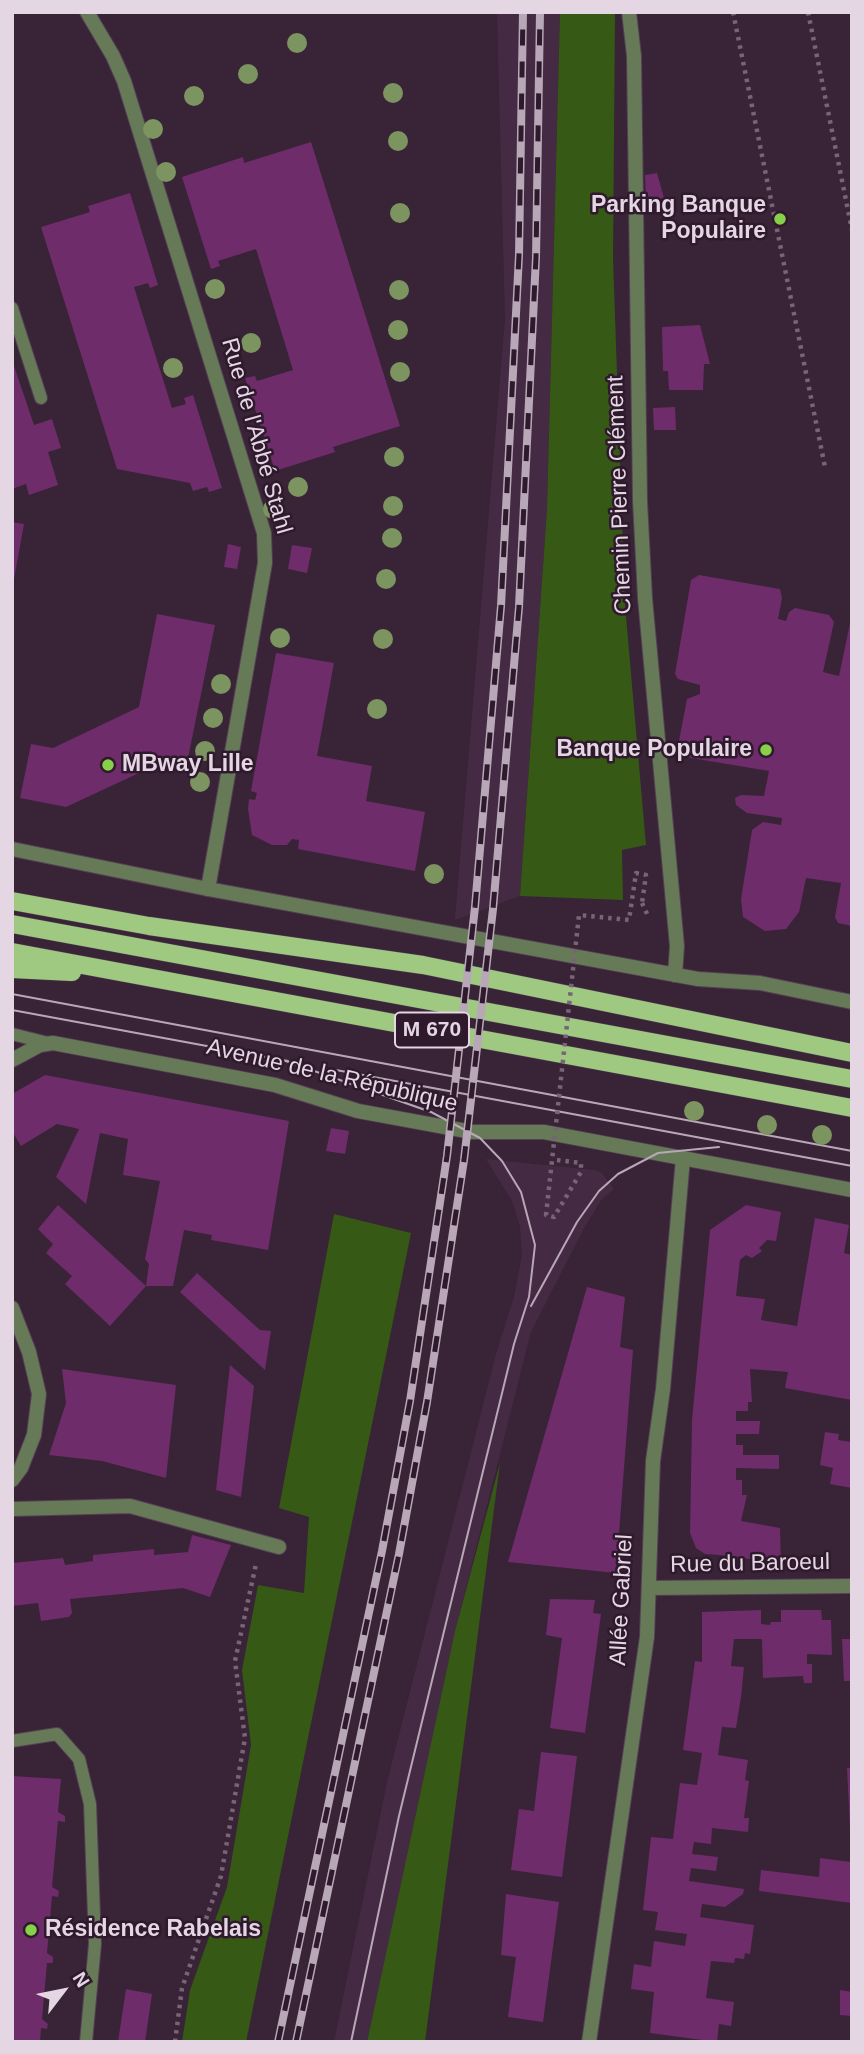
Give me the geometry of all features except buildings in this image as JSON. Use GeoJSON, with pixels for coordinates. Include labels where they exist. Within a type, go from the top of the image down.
{"type":"FeatureCollection","features":[{"type":"Feature","properties":{"kind":"main road"},"geometry":{"type":"LineString","coordinates":[[12,901],[139,924],[436,968],[852,1053]]}},
{"type":"Feature","properties":{"kind":"main road","name":"M 670"},"geometry":{"type":"LineString","coordinates":[[12,924],[852,1079]]}},
{"type":"Feature","properties":{"kind":"main road","name":"M 670"},"geometry":{"type":"LineString","coordinates":[[12,952],[852,1108]]}},
{"type":"Feature","properties":{"kind":"main road"},"geometry":{"type":"LineString","coordinates":[[12,969],[116,971]]}},
{"type":"Feature","properties":{"kind":"street","name":"Rue de l'Abbé Stahl"},"geometry":{"type":"LineString","coordinates":[[87,12],[124,81],[264,533],[265,563],[208,889]]}},
{"type":"Feature","properties":{"kind":"street","name":"Chemin Pierre Clément"},"geometry":{"type":"LineString","coordinates":[[629,12],[634,56],[644,588],[677,946],[675,975]]}},
{"type":"Feature","properties":{"kind":"street"},"geometry":{"type":"LineString","coordinates":[[12,849],[208,889],[675,975],[719,982],[760,983],[852,1002]]}},
{"type":"Feature","properties":{"kind":"street"},"geometry":{"type":"LineString","coordinates":[[12,1060],[48,1043]]}},
{"type":"Feature","properties":{"kind":"street","name":"Avenue de la République"},"geometry":{"type":"LineString","coordinates":[[48,1043],[275,1085],[358,1111],[472,1132],[544,1132],[852,1190]]}},
{"type":"Feature","properties":{"kind":"street","name":"Allée Gabriel"},"geometry":{"type":"LineString","coordinates":[[589,2042],[645,1660],[653,1461],[663,1389],[683,1158]]}},
{"type":"Feature","properties":{"kind":"street"},"geometry":{"type":"LineString","coordinates":[[12,1308],[29,1352],[39,1394],[34,1435],[21,1468],[12,1480]]}},
{"type":"Feature","properties":{"kind":"street"},"geometry":{"type":"LineString","coordinates":[[12,1509],[130,1506],[279,1547]]}},
{"type":"Feature","properties":{"kind":"street","name":"Rue du Baroeul"},"geometry":{"type":"LineString","coordinates":[[649,1588],[852,1586]]}},
{"type":"Feature","properties":{"kind":"lane"},"geometry":{"type":"LineString","coordinates":[[12,308],[41,398]]}},
{"type":"Feature","properties":{"kind":"lane"},"geometry":{"type":"LineString","coordinates":[[12,1034],[48,1043]]}},
{"type":"Feature","properties":{"kind":"lane"},"geometry":{"type":"LineString","coordinates":[[12,1741],[57,1734],[79,1759],[90,1804],[95,1944],[86,2042]]}},
{"type":"Feature","properties":{"kind":"path"},"geometry":{"type":"LineString","coordinates":[[733,12],[825,467]]}},
{"type":"Feature","properties":{"kind":"path"},"geometry":{"type":"LineString","coordinates":[[808,12],[852,230]]}},
{"type":"Feature","properties":{"kind":"path"},"geometry":{"type":"LineString","coordinates":[[557,1160],[581,1163],[581,1172],[554,1217],[547,1215],[579,915],[629,920],[636,873],[646,875],[642,903]]}},
{"type":"Feature","properties":{"kind":"path"},"geometry":{"type":"LineString","coordinates":[[175,2042],[182,1989],[221,1876],[244,1738],[235,1661],[261,1542]]}},
{"type":"Feature","properties":{"kind":"shaded area"},"geometry":{"type":"Polygon","coordinates":[[[497,12],[560,12],[547,509],[520,896],[455,920],[505,319],[497,12]]]}},
{"type":"Feature","properties":{"kind":"shaded area"},"geometry":{"type":"Polygon","coordinates":[[[486,1159],[594,1170],[602,1173],[614,1189],[602,1199],[584,1228],[531,1332],[455,1631],[367,2042],[334,2042],[387,1782],[496,1354],[514,1297],[522,1255],[520,1226],[512,1201],[486,1159]]]}},
{"type":"Feature","properties":{"kind":"green space"},"geometry":{"type":"Polygon","coordinates":[[[560,12],[615,12],[613,258],[625,605],[646,845],[622,850],[623,900],[520,896],[547,509],[560,12]]]}},
{"type":"Feature","properties":{"kind":"green space"},"geometry":{"type":"Polygon","coordinates":[[[334,1214],[411,1233],[246,2042],[182,2042],[190,1990],[227,1887],[251,1745],[242,1670],[258,1585],[304,1593],[309,1517],[279,1508],[334,1214]]]}},
{"type":"Feature","properties":{"kind":"green space"},"geometry":{"type":"Polygon","coordinates":[[[500,1463],[425,2042],[367,2042],[455,1631],[500,1463]]]}},
{"type":"Feature","properties":{"kind":"tram line"},"geometry":{"type":"LineString","coordinates":[[12,994],[852,1151]]}},
{"type":"Feature","properties":{"kind":"tram line"},"geometry":{"type":"LineString","coordinates":[[12,1010],[288,1061]]}},
{"type":"Feature","properties":{"kind":"tram line"},"geometry":{"type":"LineString","coordinates":[[280,1059],[431,1112],[480,1138],[502,1161],[521,1192],[535,1245],[529,1297],[514,1344],[399,1816],[351,2042]]}},
{"type":"Feature","properties":{"kind":"tram line"},"geometry":{"type":"LineString","coordinates":[[336,1070],[852,1166]]}},
{"type":"Feature","properties":{"kind":"tram line"},"geometry":{"type":"LineString","coordinates":[[531,1306],[577,1222],[599,1191],[618,1174],[658,1153],[719,1147]]}},
{"type":"Feature","properties":{"kind":"railway"},"geometry":{"type":"LineString","coordinates":[[278,2042],[382,1551],[410,1401],[447,1156],[475,907],[501,606],[519,255],[523,12]]}},
{"type":"Feature","properties":{"kind":"railway"},"geometry":{"type":"LineString","coordinates":[[296,2042],[399,1554],[427,1402],[464,1160],[493,909],[519,607],[536,257],[540,12]]}},
{"type":"Feature","properties":{"kind":"place","name":"Parking Banque Populaire"},"geometry":{"type":"Point","coordinates":[780,219]}},
{"type":"Feature","properties":{"kind":"place","name":"Banque Populaire"},"geometry":{"type":"Point","coordinates":[766,750]}},
{"type":"Feature","properties":{"kind":"place","name":"MBway Lille"},"geometry":{"type":"Point","coordinates":[108,765]}},
{"type":"Feature","properties":{"kind":"place","name":"Résidence Rabelais"},"geometry":{"type":"Point","coordinates":[31,1930]}}]}
